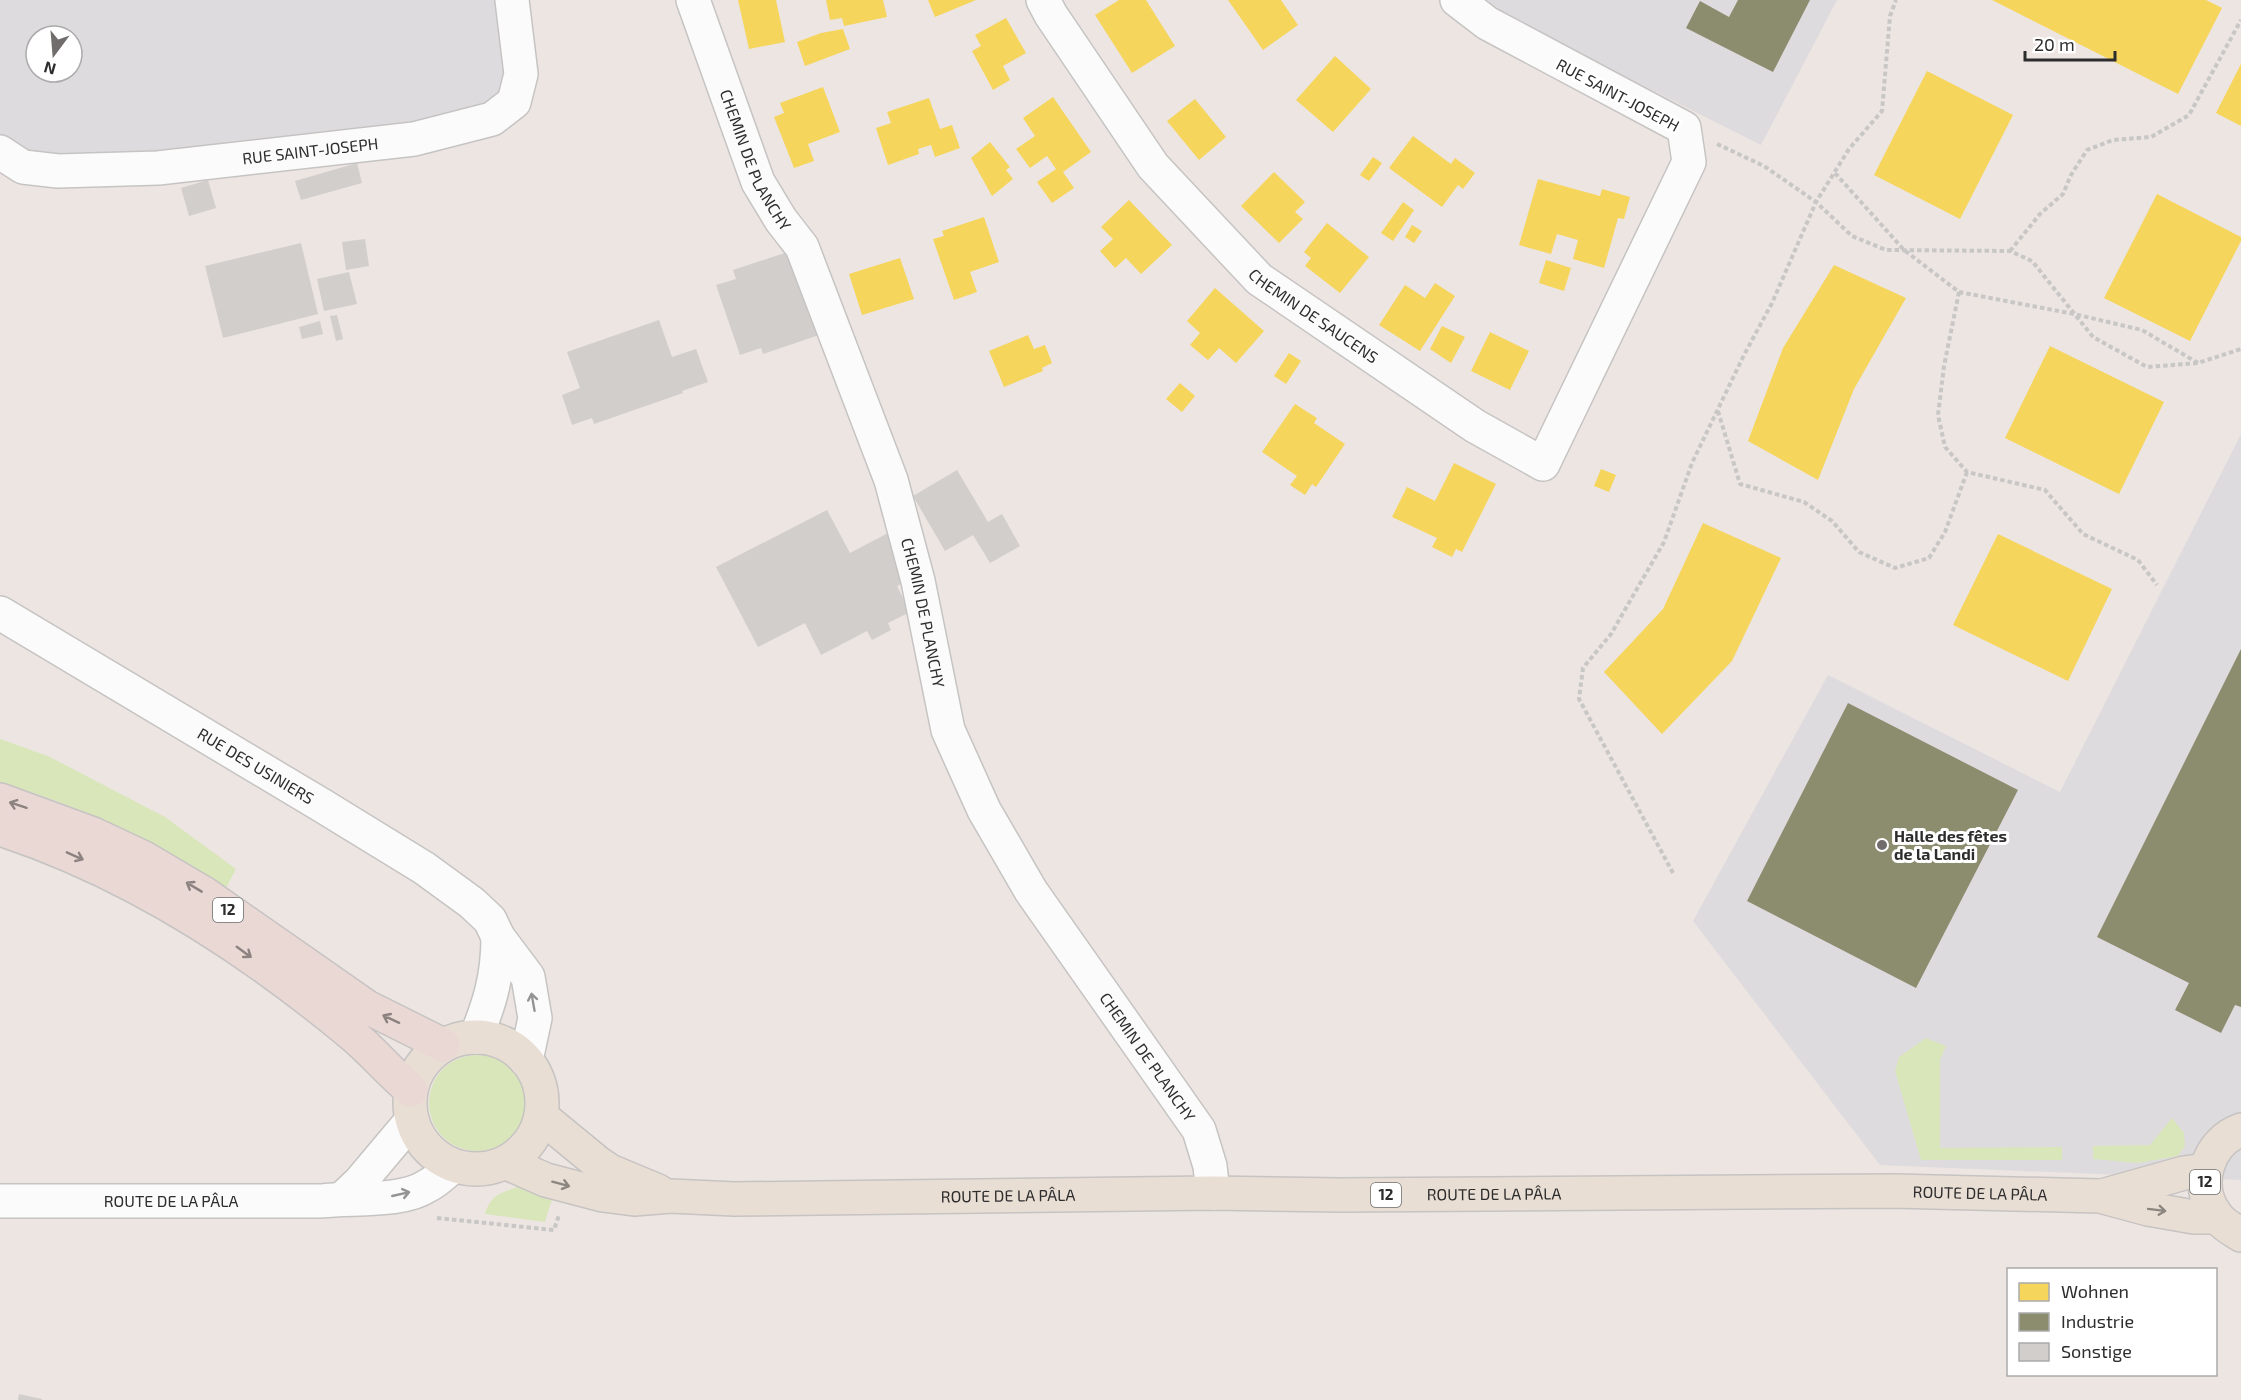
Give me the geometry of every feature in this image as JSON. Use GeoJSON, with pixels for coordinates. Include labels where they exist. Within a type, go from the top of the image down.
{"type":"FeatureCollection","features":[{"type":"Feature","properties":{"kind":"highway","name":"12"},"geometry":{"type":"LineString","coordinates":[[0,800],[67,823],[144,858],[205,894],[367,1007],[443,1045]]}},
{"type":"Feature","properties":{"kind":"highway","name":"12"},"geometry":{"type":"LineString","coordinates":[[0,829],[87,861],[183,912],[232,944],[351,1033],[390,1072],[412,1105]]}},
{"type":"Feature","properties":{"kind":"main road","name":"12"},"geometry":{"type":"LineString","coordinates":[[476,1037],[490,1038],[504,1043],[526,1060],[540,1084],[543,1101],[542,1117],[530,1144],[507,1163],[480,1170],[453,1166],[428,1149],[418,1135],[412,1105],[421,1066],[443,1045],[459,1038],[476,1037]]}},
{"type":"Feature","properties":{"kind":"main road","name":"ROUTE DE LA PÂLA"},"geometry":{"type":"LineString","coordinates":[[542,1117],[610,1171],[671,1196]]}},
{"type":"Feature","properties":{"kind":"main road","name":"12"},"geometry":{"type":"LineString","coordinates":[[2206,1170],[2220,1143],[2241,1130]]}},
{"type":"Feature","properties":{"kind":"main road","name":"ROUTE DE LA PÂLA"},"geometry":{"type":"LineString","coordinates":[[507,1163],[546,1180],[603,1195],[634,1199],[671,1196],[734,1199],[1213,1193],[1340,1195],[1894,1191],[2100,1196],[2229,1226]]}},
{"type":"Feature","properties":{"kind":"main road","name":"ROUTE DE LA PÂLA"},"geometry":{"type":"LineString","coordinates":[[2100,1196],[2184,1173],[2206,1170],[2208,1200],[2229,1226]]}},
{"type":"Feature","properties":{"kind":"street","name":"RUE SAINT-JOSEPH"},"geometry":{"type":"LineString","coordinates":[[0,152],[23,166],[58,171],[158,168],[414,139],[492,119],[514,102],[521,74],[512,0]]}},
{"type":"Feature","properties":{"kind":"street","name":"CHEMIN DE PLANCHY"},"geometry":{"type":"LineString","coordinates":[[693,0],[758,182],[781,220],[802,246],[891,480],[918,581],[948,730],[984,810],[1031,891],[1199,1130],[1210,1166],[1213,1193]]}},
{"type":"Feature","properties":{"kind":"street","name":"CHEMIN DE SAUCENS"},"geometry":{"type":"LineString","coordinates":[[1043,0],[1050,15],[1154,166],[1259,279],[1475,426],[1543,464],[1607,331]]}},
{"type":"Feature","properties":{"kind":"street","name":"RUE SAINT-JOSEPH"},"geometry":{"type":"LineString","coordinates":[[1457,0],[1496,28],[1684,128],[1689,162],[1607,331]]}},
{"type":"Feature","properties":{"kind":"street","name":"RUE DES USINIERS"},"geometry":{"type":"LineString","coordinates":[[0,613],[424,868],[472,903],[490,920],[498,937],[528,977],[535,1018],[526,1060]]}},
{"type":"Feature","properties":{"kind":"street"},"geometry":{"type":"LineString","coordinates":[[476,1037],[494,986],[498,964],[498,937]]}},
{"type":"Feature","properties":{"kind":"street"},"geometry":{"type":"LineString","coordinates":[[343,1198],[359,1183],[412,1105]]}},
{"type":"Feature","properties":{"kind":"street","name":"ROUTE DE LA PÂLA"},"geometry":{"type":"LineString","coordinates":[[0,1201],[321,1201],[343,1198],[383,1198],[425,1188],[453,1166]]}},
{"type":"Feature","properties":{"kind":"path"},"geometry":{"type":"LineString","coordinates":[[1673,873],[1579,699],[1583,669],[1611,634],[1664,542],[1692,463],[1772,303],[1816,202],[1850,149],[1882,111],[1890,16],[1896,0]]}},
{"type":"Feature","properties":{"kind":"path"},"geometry":{"type":"LineString","coordinates":[[2010,251],[2040,214],[2063,194],[2071,175],[2087,150],[2113,140],[2151,137],[2189,115],[2241,20]]}},
{"type":"Feature","properties":{"kind":"path"},"geometry":{"type":"LineString","coordinates":[[1684,128],[1764,166],[1816,202],[1852,236],[1886,250],[2010,251],[2032,261],[2093,337],[2147,367],[2198,363],[2241,349]]}},
{"type":"Feature","properties":{"kind":"path"},"geometry":{"type":"LineString","coordinates":[[1835,172],[1904,250],[1959,292],[2074,314],[2142,330],[2198,363]]}},
{"type":"Feature","properties":{"kind":"path"},"geometry":{"type":"LineString","coordinates":[[1959,292],[1944,366],[1938,415],[1945,447],[1967,472],[2044,490],[2083,534],[2138,560],[2157,585]]}},
{"type":"Feature","properties":{"kind":"path"},"geometry":{"type":"LineString","coordinates":[[1718,410],[1740,484],[1804,502],[1832,521],[1859,552],[1895,568],[1929,558],[1945,532],[1967,472]]}},
{"type":"Feature","properties":{"kind":"path"},"geometry":{"type":"LineString","coordinates":[[426,1216],[554,1230],[560,1210]]}},
{"type":"Feature","properties":{"kind":"shaded area"},"geometry":{"type":"Polygon","coordinates":[[[0,0],[520,0],[501,124],[0,166],[0,0]]]}},
{"type":"Feature","properties":{"kind":"shaded area"},"geometry":{"type":"Polygon","coordinates":[[[1481,0],[1837,0],[1761,145],[1519,23],[1481,0]]]}},
{"type":"Feature","properties":{"kind":"shaded area"},"geometry":{"type":"Polygon","coordinates":[[[2241,434],[2241,1180],[1880,1165],[1693,921],[1828,675],[2060,792],[2241,434]]]}},
{"type":"Feature","properties":{"kind":"green space"},"geometry":{"type":"Polygon","coordinates":[[[0,739],[48,756],[165,817],[236,869],[226,888],[172,857],[88,814],[0,783],[0,739]]]}},
{"type":"Feature","properties":{"kind":"green space"},"geometry":{"type":"Polygon","coordinates":[[[1926,1038],[1946,1046],[1940,1060],[1940,1148],[2062,1147],[2062,1160],[1921,1160],[1895,1071],[1899,1057],[1926,1038]]]}},
{"type":"Feature","properties":{"kind":"green space"},"geometry":{"type":"Polygon","coordinates":[[[477,1055],[495,1059],[511,1069],[521,1085],[525,1103],[521,1121],[511,1137],[495,1147],[477,1151],[459,1147],[443,1137],[433,1121],[429,1103],[433,1085],[443,1069],[459,1059],[477,1055]]]}},
{"type":"Feature","properties":{"kind":"green space"},"geometry":{"type":"Polygon","coordinates":[[[2172,1118],[2184,1133],[2185,1146],[2178,1156],[2138,1163],[2093,1159],[2093,1146],[2150,1145],[2172,1118]]]}},
{"type":"Feature","properties":{"kind":"green space"},"geometry":{"type":"Polygon","coordinates":[[[517,1187],[553,1196],[545,1222],[485,1214],[496,1196],[517,1187]]]}},
{"type":"Feature","properties":{"kind":"building: Wohnen"},"geometry":{"type":"Polygon","coordinates":[[[738,0],[776,0],[785,42],[749,49],[738,0]]]}},
{"type":"Feature","properties":{"kind":"building: Wohnen"},"geometry":{"type":"Polygon","coordinates":[[[826,0],[883,0],[887,17],[844,26],[842,18],[830,20],[826,0]]]}},
{"type":"Feature","properties":{"kind":"building: Wohnen"},"geometry":{"type":"Polygon","coordinates":[[[928,0],[976,0],[935,17],[928,0]]]}},
{"type":"Feature","properties":{"kind":"building: Wohnen"},"geometry":{"type":"Polygon","coordinates":[[[1119,0],[1146,0],[1175,46],[1132,73],[1095,15],[1119,0]]]}},
{"type":"Feature","properties":{"kind":"building: Wohnen"},"geometry":{"type":"Polygon","coordinates":[[[1228,0],[1281,0],[1298,25],[1263,50],[1228,0]]]}},
{"type":"Feature","properties":{"kind":"building: Wohnen"},"geometry":{"type":"Polygon","coordinates":[[[1992,0],[2206,0],[2222,8],[2178,94],[1992,0]]]}},
{"type":"Feature","properties":{"kind":"building: Wohnen"},"geometry":{"type":"Polygon","coordinates":[[[1006,18],[1026,53],[1003,66],[1010,80],[993,90],[972,51],[981,46],[975,35],[1006,18]]]}},
{"type":"Feature","properties":{"kind":"building: Wohnen"},"geometry":{"type":"Polygon","coordinates":[[[843,29],[850,49],[805,66],[797,42],[821,33],[843,29]]]}},
{"type":"Feature","properties":{"kind":"building: Wohnen"},"geometry":{"type":"Polygon","coordinates":[[[1335,56],[1371,89],[1333,132],[1296,100],[1335,56]]]}},
{"type":"Feature","properties":{"kind":"building: Wohnen"},"geometry":{"type":"Polygon","coordinates":[[[2241,64],[2241,126],[2216,113],[2241,64]]]}},
{"type":"Feature","properties":{"kind":"building: Wohnen"},"geometry":{"type":"Polygon","coordinates":[[[1927,71],[2013,115],[1960,219],[1874,175],[1927,71]]]}},
{"type":"Feature","properties":{"kind":"building: Wohnen"},"geometry":{"type":"Polygon","coordinates":[[[823,87],[840,132],[808,144],[814,161],[794,168],[774,117],[784,113],[780,103],[823,87]]]}},
{"type":"Feature","properties":{"kind":"building: Wohnen"},"geometry":{"type":"Polygon","coordinates":[[[1053,97],[1091,152],[1063,172],[1074,188],[1052,203],[1037,182],[1056,169],[1047,156],[1030,168],[1016,149],[1035,136],[1023,118],[1053,97]]]}},
{"type":"Feature","properties":{"kind":"building: Wohnen"},"geometry":{"type":"Polygon","coordinates":[[[929,98],[940,129],[952,125],[960,148],[935,157],[931,145],[918,149],[919,154],[888,165],[876,128],[891,123],[887,112],[929,98]]]}},
{"type":"Feature","properties":{"kind":"building: Wohnen"},"geometry":{"type":"Polygon","coordinates":[[[1195,99],[1226,137],[1199,160],[1167,121],[1195,99]]]}},
{"type":"Feature","properties":{"kind":"building: Wohnen"},"geometry":{"type":"Polygon","coordinates":[[[1413,136],[1451,164],[1455,158],[1475,173],[1463,189],[1458,185],[1442,207],[1389,168],[1413,136]]]}},
{"type":"Feature","properties":{"kind":"building: Wohnen"},"geometry":{"type":"Polygon","coordinates":[[[990,142],[1010,167],[1006,170],[1013,179],[992,196],[971,158],[990,142]]]}},
{"type":"Feature","properties":{"kind":"building: Wohnen"},"geometry":{"type":"Polygon","coordinates":[[[1373,157],[1382,163],[1369,181],[1360,175],[1373,157]]]}},
{"type":"Feature","properties":{"kind":"building: Wohnen"},"geometry":{"type":"Polygon","coordinates":[[[1274,172],[1305,202],[1295,212],[1303,219],[1279,243],[1241,206],[1274,172]]]}},
{"type":"Feature","properties":{"kind":"building: Wohnen"},"geometry":{"type":"Polygon","coordinates":[[[1538,179],[1600,196],[1602,189],[1630,197],[1624,219],[1618,218],[1604,268],[1573,259],[1578,240],[1557,234],[1551,254],[1519,245],[1538,179]]]}},
{"type":"Feature","properties":{"kind":"building: Wohnen"},"geometry":{"type":"Polygon","coordinates":[[[2157,194],[2241,237],[2190,341],[2104,298],[2157,194]]]}},
{"type":"Feature","properties":{"kind":"building: Wohnen"},"geometry":{"type":"Polygon","coordinates":[[[1129,200],[1172,245],[1141,274],[1126,258],[1115,268],[1100,251],[1113,239],[1101,227],[1129,200]]]}},
{"type":"Feature","properties":{"kind":"building: Wohnen"},"geometry":{"type":"Polygon","coordinates":[[[1403,202],[1414,210],[1393,241],[1381,233],[1403,202]]]}},
{"type":"Feature","properties":{"kind":"building: Wohnen"},"geometry":{"type":"Polygon","coordinates":[[[984,217],[999,262],[970,272],[977,292],[954,300],[933,239],[944,236],[942,231],[984,217]]]}},
{"type":"Feature","properties":{"kind":"building: Wohnen"},"geometry":{"type":"Polygon","coordinates":[[[1327,223],[1369,257],[1340,293],[1305,266],[1311,258],[1304,252],[1327,223]]]}},
{"type":"Feature","properties":{"kind":"building: Wohnen"},"geometry":{"type":"Polygon","coordinates":[[[1412,225],[1422,231],[1414,243],[1405,237],[1412,225]]]}},
{"type":"Feature","properties":{"kind":"building: Wohnen"},"geometry":{"type":"Polygon","coordinates":[[[900,258],[914,299],[862,315],[849,274],[900,258]]]}},
{"type":"Feature","properties":{"kind":"building: Wohnen"},"geometry":{"type":"Polygon","coordinates":[[[1546,260],[1571,268],[1564,291],[1539,283],[1546,260]]]}},
{"type":"Feature","properties":{"kind":"building: Wohnen"},"geometry":{"type":"Polygon","coordinates":[[[1834,265],[1906,298],[1854,389],[1818,480],[1748,441],[1783,348],[1834,265]]]}},
{"type":"Feature","properties":{"kind":"building: Wohnen"},"geometry":{"type":"Polygon","coordinates":[[[1435,283],[1455,296],[1420,351],[1379,325],[1405,285],[1425,298],[1435,283]]]}},
{"type":"Feature","properties":{"kind":"building: Wohnen"},"geometry":{"type":"Polygon","coordinates":[[[1215,288],[1264,331],[1236,363],[1219,348],[1208,360],[1190,345],[1200,333],[1187,321],[1215,288]]]}},
{"type":"Feature","properties":{"kind":"building: Wohnen"},"geometry":{"type":"Polygon","coordinates":[[[1442,326],[1465,337],[1451,363],[1430,349],[1442,326]]]}},
{"type":"Feature","properties":{"kind":"building: Wohnen"},"geometry":{"type":"Polygon","coordinates":[[[1490,332],[1529,351],[1510,390],[1471,371],[1490,332]]]}},
{"type":"Feature","properties":{"kind":"building: Wohnen"},"geometry":{"type":"Polygon","coordinates":[[[1028,335],[1034,349],[1045,345],[1052,363],[1042,368],[1043,371],[1004,387],[989,351],[1028,335]]]}},
{"type":"Feature","properties":{"kind":"building: Wohnen"},"geometry":{"type":"Polygon","coordinates":[[[2050,346],[2164,402],[2119,494],[2005,438],[2050,346]]]}},
{"type":"Feature","properties":{"kind":"building: Wohnen"},"geometry":{"type":"Polygon","coordinates":[[[1289,353],[1301,361],[1286,384],[1274,376],[1289,353]]]}},
{"type":"Feature","properties":{"kind":"building: Wohnen"},"geometry":{"type":"Polygon","coordinates":[[[1180,383],[1195,396],[1182,412],[1166,399],[1180,383]]]}},
{"type":"Feature","properties":{"kind":"building: Wohnen"},"geometry":{"type":"Polygon","coordinates":[[[1295,404],[1317,418],[1314,423],[1345,444],[1316,487],[1312,484],[1305,495],[1290,485],[1297,476],[1262,452],[1295,404]]]}},
{"type":"Feature","properties":{"kind":"building: Wohnen"},"geometry":{"type":"Polygon","coordinates":[[[1454,463],[1496,484],[1462,552],[1456,549],[1452,557],[1432,547],[1437,538],[1392,517],[1407,487],[1435,501],[1454,463]]]}},
{"type":"Feature","properties":{"kind":"building: Wohnen"},"geometry":{"type":"Polygon","coordinates":[[[1601,469],[1616,475],[1609,492],[1594,486],[1601,469]]]}},
{"type":"Feature","properties":{"kind":"building: Wohnen"},"geometry":{"type":"Polygon","coordinates":[[[1703,523],[1781,558],[1732,661],[1662,734],[1604,672],[1663,609],[1703,523]]]}},
{"type":"Feature","properties":{"kind":"building: Wohnen"},"geometry":{"type":"Polygon","coordinates":[[[1998,534],[2112,589],[2068,681],[1953,625],[1998,534]]]}},
{"type":"Feature","properties":{"kind":"building: Industrie"},"geometry":{"type":"Polygon","coordinates":[[[1738,0],[1810,0],[1773,72],[1686,28],[1700,1],[1729,17],[1738,0]]]}},
{"type":"Feature","properties":{"kind":"building: Industrie"},"geometry":{"type":"Polygon","coordinates":[[[2241,649],[2241,1007],[2235,1005],[2221,1033],[2175,1010],[2189,983],[2097,937],[2241,649]]]}},
{"type":"Feature","properties":{"kind":"building: Industrie","name":"Halle des fêtes de la Landi"},"geometry":{"type":"Polygon","coordinates":[[[1848,703],[2018,790],[1916,988],[1747,901],[1848,703]]]}},
{"type":"Feature","properties":{"kind":"building: Sonstige"},"geometry":{"type":"Polygon","coordinates":[[[357,163],[362,183],[301,200],[295,181],[357,163]]]}},
{"type":"Feature","properties":{"kind":"building: Sonstige"},"geometry":{"type":"Polygon","coordinates":[[[208,180],[216,208],[189,216],[181,188],[208,180]]]}},
{"type":"Feature","properties":{"kind":"building: Sonstige"},"geometry":{"type":"Polygon","coordinates":[[[365,239],[369,266],[346,270],[342,242],[365,239]]]}},
{"type":"Feature","properties":{"kind":"building: Sonstige"},"geometry":{"type":"Polygon","coordinates":[[[301,243],[318,314],[223,338],[205,266],[301,243]]]}},
{"type":"Feature","properties":{"kind":"building: Sonstige"},"geometry":{"type":"Polygon","coordinates":[[[797,249],[825,333],[763,354],[761,348],[740,355],[716,285],[736,279],[733,270],[797,249]]]}},
{"type":"Feature","properties":{"kind":"building: Sonstige"},"geometry":{"type":"Polygon","coordinates":[[[349,272],[357,304],[324,311],[317,279],[349,272]]]}},
{"type":"Feature","properties":{"kind":"building: Sonstige"},"geometry":{"type":"Polygon","coordinates":[[[337,315],[343,339],[336,341],[330,316],[337,315]]]}},
{"type":"Feature","properties":{"kind":"building: Sonstige"},"geometry":{"type":"Polygon","coordinates":[[[659,320],[672,357],[696,349],[708,382],[594,424],[592,418],[572,425],[562,395],[580,388],[567,352],[659,320]]]}},
{"type":"Feature","properties":{"kind":"building: Sonstige"},"geometry":{"type":"Polygon","coordinates":[[[320,321],[323,334],[302,339],[299,327],[320,321]]]}},
{"type":"Feature","properties":{"kind":"building: Sonstige"},"geometry":{"type":"Polygon","coordinates":[[[957,470],[988,522],[1002,514],[1020,546],[990,563],[973,535],[945,551],[913,496],[957,470]]]}},
{"type":"Feature","properties":{"kind":"building: Sonstige"},"geometry":{"type":"Polygon","coordinates":[[[827,510],[850,553],[888,533],[912,578],[897,586],[910,612],[888,623],[891,630],[872,640],[867,631],[821,655],[805,623],[758,647],[716,567],[827,510]]]}},
{"type":"Feature","properties":{"kind":"building: Sonstige"},"geometry":{"type":"Polygon","coordinates":[[[19,1394],[42,1399],[42,1400],[18,1400],[19,1394]]]}},
{"type":"Feature","properties":{"kind":"place","name":"Halle des fêtes de la Landi"},"geometry":{"type":"Point","coordinates":[1882,845]}}]}
